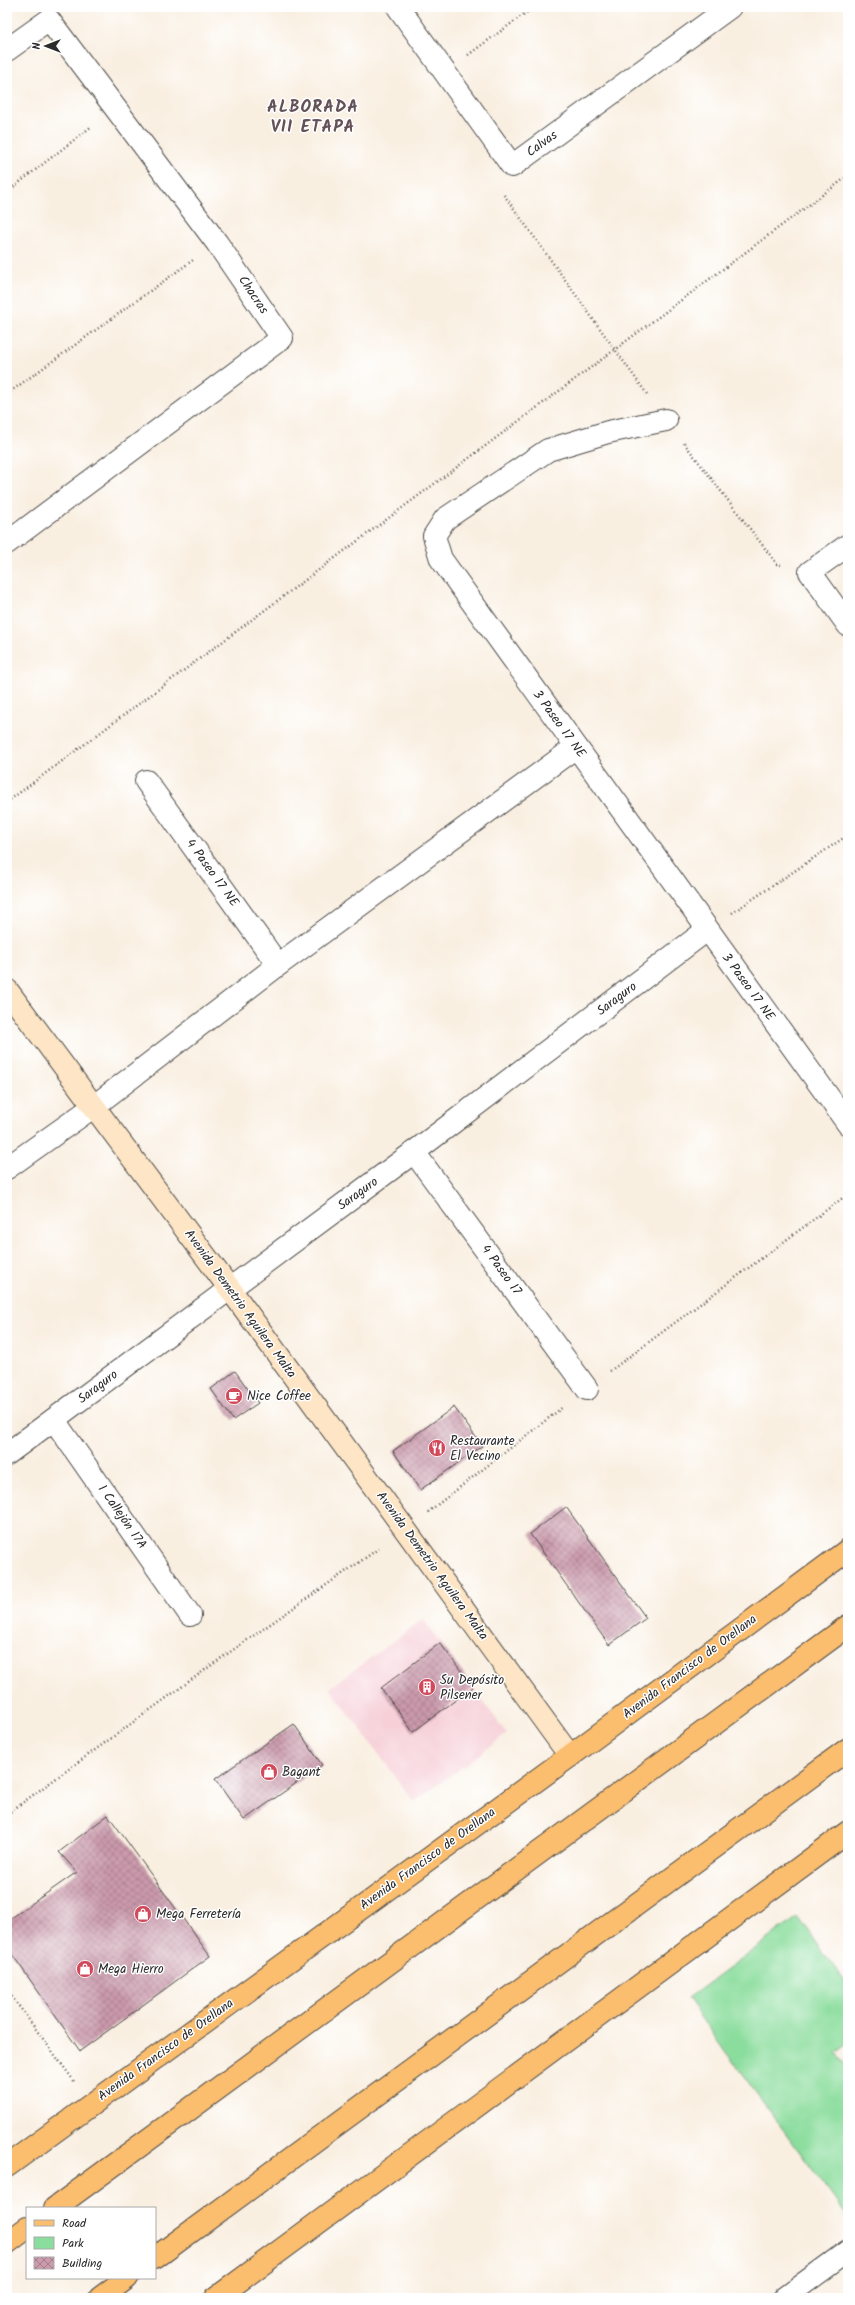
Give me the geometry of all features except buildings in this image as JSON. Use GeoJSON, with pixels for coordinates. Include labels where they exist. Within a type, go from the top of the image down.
{"type":"FeatureCollection","features":[{"type":"Feature","properties":{"kind":"main road","name":"Avenida Francisco de Orellana"},"geometry":{"type":"LineString","coordinates":[[7,2166],[570,1756],[848,1550]]}},
{"type":"Feature","properties":{"kind":"main road"},"geometry":{"type":"LineString","coordinates":[[56,2207],[345,1997],[848,1626]]}},
{"type":"Feature","properties":{"kind":"main road"},"geometry":{"type":"LineString","coordinates":[[156,2257],[848,1749]]}},
{"type":"Feature","properties":{"kind":"main road"},"geometry":{"type":"LineString","coordinates":[[216,2298],[848,1832]]}},
{"type":"Feature","properties":{"kind":"main road"},"geometry":{"type":"LineString","coordinates":[[7,2243],[26,2229]]}},
{"type":"Feature","properties":{"kind":"main road"},"geometry":{"type":"LineString","coordinates":[[100,2298],[126,2279]]}},
{"type":"Feature","properties":{"kind":"street"},"geometry":{"type":"LineString","coordinates":[[398,7],[512,166]]}},
{"type":"Feature","properties":{"kind":"street","name":"Calvas"},"geometry":{"type":"LineString","coordinates":[[512,166],[730,7]]}},
{"type":"Feature","properties":{"kind":"street","name":"Chacras"},"geometry":{"type":"LineString","coordinates":[[7,50],[49,20],[114,109],[217,243],[282,338],[7,542]]}},
{"type":"Feature","properties":{"kind":"street","name":"3 Paseo 17 NE"},"geometry":{"type":"LineString","coordinates":[[666,420],[608,432],[548,450],[445,520],[434,536],[441,559],[848,1124]]}},
{"type":"Feature","properties":{"kind":"street"},"geometry":{"type":"LineString","coordinates":[[848,546],[810,572],[848,625]]}},
{"type":"Feature","properties":{"kind":"street"},"geometry":{"type":"LineString","coordinates":[[7,1168],[93,1107],[278,966],[576,748]]}},
{"type":"Feature","properties":{"kind":"street","name":"4 Paseo 17 NE"},"geometry":{"type":"LineString","coordinates":[[146,781],[278,966]]}},
{"type":"Feature","properties":{"kind":"street","name":"Saraguro"},"geometry":{"type":"LineString","coordinates":[[7,1454],[414,1152],[707,930]]}},
{"type":"Feature","properties":{"kind":"street","name":"Avenida Demetrio Aguilera Malta"},"geometry":{"type":"LineString","coordinates":[[7,990],[230,1289],[570,1756]]}},
{"type":"Feature","properties":{"kind":"street","name":"4 Paseo 17"},"geometry":{"type":"LineString","coordinates":[[414,1152],[587,1388]]}},
{"type":"Feature","properties":{"kind":"street","name":"1 Callejón 17A"},"geometry":{"type":"LineString","coordinates":[[54,1420],[190,1615]]}},
{"type":"Feature","properties":{"kind":"street"},"geometry":{"type":"LineString","coordinates":[[784,2298],[848,2251]]}},
{"type":"Feature","properties":{"kind":"path"},"geometry":{"type":"LineString","coordinates":[[445,72],[534,7]]}},
{"type":"Feature","properties":{"kind":"path"},"geometry":{"type":"LineString","coordinates":[[7,192],[114,109]]}},
{"type":"Feature","properties":{"kind":"path"},"geometry":{"type":"LineString","coordinates":[[512,166],[504,195],[613,350],[777,564],[810,572]]}},
{"type":"Feature","properties":{"kind":"path"},"geometry":{"type":"LineString","coordinates":[[7,802],[848,176]]}},
{"type":"Feature","properties":{"kind":"path"},"geometry":{"type":"LineString","coordinates":[[7,394],[217,243]]}},
{"type":"Feature","properties":{"kind":"path"},"geometry":{"type":"LineString","coordinates":[[707,930],[848,835]]}},
{"type":"Feature","properties":{"kind":"path"},"geometry":{"type":"LineString","coordinates":[[7,1814],[220,1659],[406,1530],[587,1388],[848,1194]]}},
{"type":"Feature","properties":{"kind":"path"},"geometry":{"type":"LineString","coordinates":[[7,1990],[92,2104]]}},
{"type":"Feature","properties":{"kind":"shaded area","name":"Su Depósito Pilsener"},"geometry":{"type":"Polygon","coordinates":[[[423,1619],[507,1734],[414,1802],[330,1688],[423,1619]]]}},
{"type":"Feature","properties":{"kind":"green space"},"geometry":{"type":"Polygon","coordinates":[[[798,1917],[848,1986],[848,2044],[836,2053],[848,2069],[848,2213],[846,2215],[687,1999],[798,1917]]]}},
{"type":"Feature","properties":{"kind":"place","name":"Nice Coffee"},"geometry":{"type":"Point","coordinates":[234,1396]}},
{"type":"Feature","properties":{"kind":"place","name":"Restaurante El Vecino"},"geometry":{"type":"Point","coordinates":[437,1448]}},
{"type":"Feature","properties":{"kind":"place","name":"Su Depósito Pilsener"},"geometry":{"type":"Point","coordinates":[427,1687]}},
{"type":"Feature","properties":{"kind":"place","name":"Bagant"},"geometry":{"type":"Point","coordinates":[269,1772]}},
{"type":"Feature","properties":{"kind":"place","name":"Mega Ferretería"},"geometry":{"type":"Point","coordinates":[143,1914]}},
{"type":"Feature","properties":{"kind":"place","name":"Mega Hierro"},"geometry":{"type":"Point","coordinates":[85,1969]}},
{"type":"Feature","properties":{"kind":"district","name":"ALBORADA VII ETAPA"},"geometry":{"type":"Point","coordinates":[313,117]}}]}
